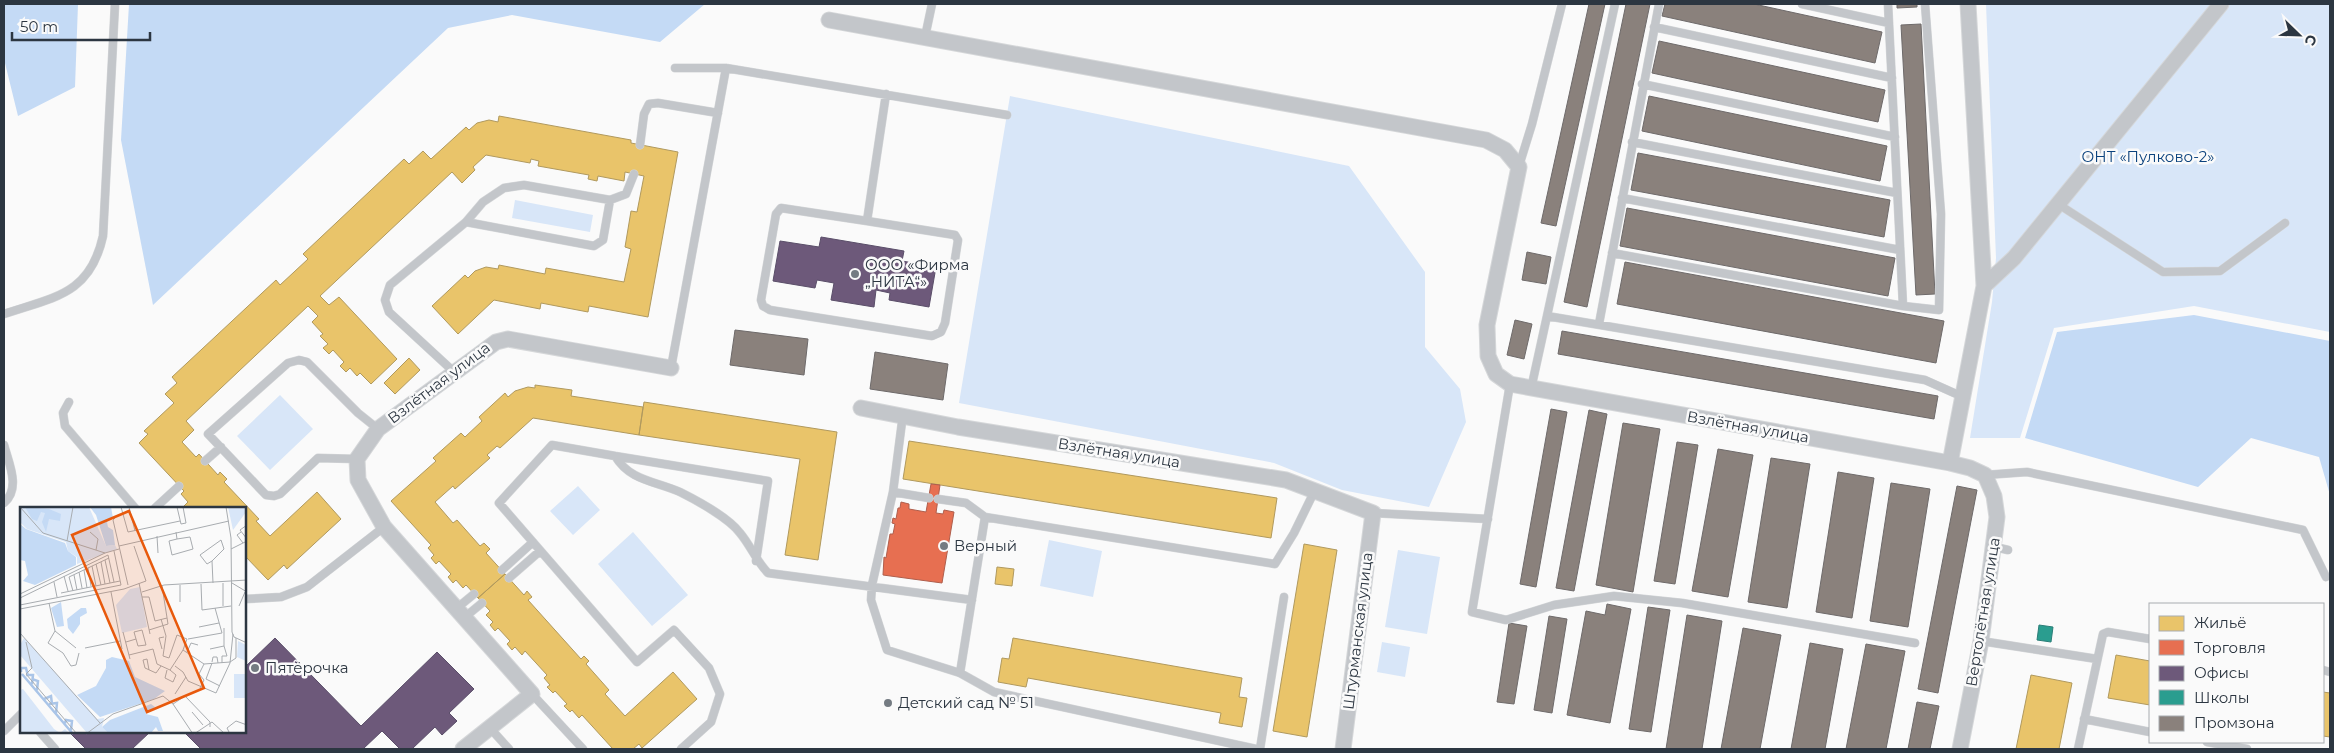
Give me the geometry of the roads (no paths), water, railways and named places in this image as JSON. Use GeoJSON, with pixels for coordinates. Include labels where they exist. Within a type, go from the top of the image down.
{"type":"FeatureCollection","features":[{"type":"Feature","properties":{"kind":"street"},"geometry":{"type":"LineString","coordinates":[[1950,463],[1984,286],[1968,4]]}},
{"type":"Feature","properties":{"kind":"street"},"geometry":{"type":"LineString","coordinates":[[1984,286],[2014,258],[2221,4]]}},
{"type":"Feature","properties":{"kind":"street"},"geometry":{"type":"LineString","coordinates":[[829,20],[1486,140],[1505,150],[1519,167],[1487,325],[1488,356],[1496,374],[1510,384]]}},
{"type":"Feature","properties":{"kind":"street","name":"Взлётная улица"},"geometry":{"type":"LineString","coordinates":[[357,459],[378,429],[453,371],[496,342],[508,339],[671,368]]}},
{"type":"Feature","properties":{"kind":"street","name":"Взлётная улица"},"geometry":{"type":"LineString","coordinates":[[1510,384],[1950,463],[1970,468],[1985,475]]}},
{"type":"Feature","properties":{"kind":"street","name":"Взлётная улица"},"geometry":{"type":"LineString","coordinates":[[861,408],[903,414],[958,427],[1286,480],[1373,513]]}},
{"type":"Feature","properties":{"kind":"street"},"geometry":{"type":"LineString","coordinates":[[357,459],[358,480],[384,528],[532,694],[462,749]]}},
{"type":"Feature","properties":{"kind":"street","name":"Вертолётная улица"},"geometry":{"type":"LineString","coordinates":[[1960,749],[2001,549],[1994,496],[1985,475]]}},
{"type":"Feature","properties":{"kind":"street","name":"Штурманская улица"},"geometry":{"type":"LineString","coordinates":[[1343,749],[1373,513]]}},
{"type":"Feature","properties":{"kind":"lane"},"geometry":{"type":"LineString","coordinates":[[4,314],[63,294],[78,284],[91,271],[99,256],[104,236],[115,4]]}},
{"type":"Feature","properties":{"kind":"lane"},"geometry":{"type":"LineString","coordinates":[[925,37],[932,4]]}},
{"type":"Feature","properties":{"kind":"lane"},"geometry":{"type":"LineString","coordinates":[[1519,167],[1532,124],[1562,4]]}},
{"type":"Feature","properties":{"kind":"lane"},"geometry":{"type":"LineString","coordinates":[[1531,389],[1615,4]]}},
{"type":"Feature","properties":{"kind":"lane"},"geometry":{"type":"LineString","coordinates":[[1599,324],[1642,84],[1659,4]]}},
{"type":"Feature","properties":{"kind":"lane"},"geometry":{"type":"LineString","coordinates":[[1802,4],[1889,23]]}},
{"type":"Feature","properties":{"kind":"lane"},"geometry":{"type":"LineString","coordinates":[[1888,4],[1903,306]]}},
{"type":"Feature","properties":{"kind":"lane"},"geometry":{"type":"LineString","coordinates":[[1612,254],[1903,306],[1939,310],[1940,214],[1925,4]]}},
{"type":"Feature","properties":{"kind":"lane"},"geometry":{"type":"LineString","coordinates":[[1654,27],[1892,78]]}},
{"type":"Feature","properties":{"kind":"lane"},"geometry":{"type":"LineString","coordinates":[[675,68],[726,68],[1007,115]]}},
{"type":"Feature","properties":{"kind":"lane"},"geometry":{"type":"LineString","coordinates":[[671,368],[726,68]]}},
{"type":"Feature","properties":{"kind":"lane"},"geometry":{"type":"LineString","coordinates":[[1642,84],[1895,137]]}},
{"type":"Feature","properties":{"kind":"lane"},"geometry":{"type":"LineString","coordinates":[[867,221],[886,94]]}},
{"type":"Feature","properties":{"kind":"lane"},"geometry":{"type":"LineString","coordinates":[[640,145],[644,114],[650,104],[658,103],[718,114]]}},
{"type":"Feature","properties":{"kind":"lane"},"geometry":{"type":"LineString","coordinates":[[1632,142],[1898,194]]}},
{"type":"Feature","properties":{"kind":"lane"},"geometry":{"type":"LineString","coordinates":[[453,371],[389,312],[385,300],[390,286],[466,222],[483,202],[504,188],[524,184],[610,200],[626,194],[634,174]]}},
{"type":"Feature","properties":{"kind":"lane"},"geometry":{"type":"LineString","coordinates":[[1622,198],[1900,250]]}},
{"type":"Feature","properties":{"kind":"lane"},"geometry":{"type":"LineString","coordinates":[[466,222],[594,246],[603,240],[610,200]]}},
{"type":"Feature","properties":{"kind":"lane"},"geometry":{"type":"LineString","coordinates":[[2058,204],[2163,272],[2220,271],[2285,222]]}},
{"type":"Feature","properties":{"kind":"lane"},"geometry":{"type":"LineString","coordinates":[[780,208],[867,221],[955,235],[958,240],[945,323],[941,332],[932,336],[770,310],[763,306],[761,300],[776,214],[780,208]]}},
{"type":"Feature","properties":{"kind":"lane"},"geometry":{"type":"LineString","coordinates":[[1548,316],[1925,380],[1963,397]]}},
{"type":"Feature","properties":{"kind":"lane"},"geometry":{"type":"LineString","coordinates":[[357,459],[318,458],[280,494],[274,496],[266,495],[208,434],[288,363],[299,360],[307,362],[358,413],[378,429]]}},
{"type":"Feature","properties":{"kind":"lane"},"geometry":{"type":"LineString","coordinates":[[1510,384],[1472,612],[1506,620],[1554,605],[1614,596],[1682,603],[1915,644]]}},
{"type":"Feature","properties":{"kind":"lane"},"geometry":{"type":"LineString","coordinates":[[69,402],[63,413],[65,426],[134,507]]}},
{"type":"Feature","properties":{"kind":"lane"},"geometry":{"type":"LineString","coordinates":[[903,414],[893,492],[872,585],[871,600],[887,650],[960,673],[994,692],[1256,749]]}},
{"type":"Feature","properties":{"kind":"lane"},"geometry":{"type":"LineString","coordinates":[[4,445],[13,478],[13,492],[4,503]]}},
{"type":"Feature","properties":{"kind":"lane"},"geometry":{"type":"LineString","coordinates":[[681,749],[711,722],[720,694],[709,668],[674,630],[637,662],[499,503],[552,445],[768,480],[756,561]]}},
{"type":"Feature","properties":{"kind":"lane"},"geometry":{"type":"LineString","coordinates":[[205,461],[221,447]]}},
{"type":"Feature","properties":{"kind":"lane"},"geometry":{"type":"LineString","coordinates":[[615,456],[622,467],[640,479],[680,492],[738,530],[756,561],[768,573],[872,585],[972,600]]}},
{"type":"Feature","properties":{"kind":"lane"},"geometry":{"type":"LineString","coordinates":[[1985,475],[2027,472],[2303,530],[2326,577]]}},
{"type":"Feature","properties":{"kind":"lane"},"geometry":{"type":"LineString","coordinates":[[156,507],[179,486]]}},
{"type":"Feature","properties":{"kind":"lane"},"geometry":{"type":"LineString","coordinates":[[938,499],[966,504],[985,517],[1275,564],[1294,533],[1315,490]]}},
{"type":"Feature","properties":{"kind":"lane"},"geometry":{"type":"LineString","coordinates":[[893,492],[929,498]]}},
{"type":"Feature","properties":{"kind":"lane"},"geometry":{"type":"LineString","coordinates":[[1373,513],[1488,518]]}},
{"type":"Feature","properties":{"kind":"lane"},"geometry":{"type":"LineString","coordinates":[[960,673],[985,517]]}},
{"type":"Feature","properties":{"kind":"lane"},"geometry":{"type":"LineString","coordinates":[[246,599],[281,597],[307,587],[384,528]]}},
{"type":"Feature","properties":{"kind":"lane"},"geometry":{"type":"LineString","coordinates":[[502,570],[533,542]]}},
{"type":"Feature","properties":{"kind":"lane"},"geometry":{"type":"LineString","coordinates":[[509,578],[540,551]]}},
{"type":"Feature","properties":{"kind":"lane"},"geometry":{"type":"LineString","coordinates":[[461,613],[474,594]]}},
{"type":"Feature","properties":{"kind":"lane"},"geometry":{"type":"LineString","coordinates":[[1260,749],[1284,597]]}},
{"type":"Feature","properties":{"kind":"lane"},"geometry":{"type":"LineString","coordinates":[[461,613],[482,602]]}},
{"type":"Feature","properties":{"kind":"lane"},"geometry":{"type":"LineString","coordinates":[[2078,749],[2102,637],[2106,632],[2149,639]]}},
{"type":"Feature","properties":{"kind":"lane"},"geometry":{"type":"LineString","coordinates":[[1981,641],[2097,659]]}},
{"type":"Feature","properties":{"kind":"lane"},"geometry":{"type":"LineString","coordinates":[[532,694],[583,749]]}},
{"type":"Feature","properties":{"kind":"lane"},"geometry":{"type":"LineString","coordinates":[[4,730],[20,715]]}},
{"type":"Feature","properties":{"kind":"lane"},"geometry":{"type":"LineString","coordinates":[[2084,719],[2149,732]]}},
{"type":"Feature","properties":{"kind":"lane"},"geometry":{"type":"LineString","coordinates":[[490,728],[508,749]]}},
{"type":"Feature","properties":{"kind":"lane"},"geometry":{"type":"LineString","coordinates":[[41,733],[55,749]]}},
{"type":"Feature","properties":{"kind":"lane"},"geometry":{"type":"LineString","coordinates":[[2212,743],[2246,749]]}},
{"type":"Feature","properties":{"kind":"place","name":"ООО «Фирма „НИТА“»"},"geometry":{"type":"Point","coordinates":[855,274]}},
{"type":"Feature","properties":{"kind":"place","name":"Верный"},"geometry":{"type":"Point","coordinates":[944,546]}},
{"type":"Feature","properties":{"kind":"place","name":"Пятёрочка"},"geometry":{"type":"Point","coordinates":[255,668]}},
{"type":"Feature","properties":{"kind":"place","name":"Детский сад № 51"},"geometry":{"type":"Point","coordinates":[888,703]}},
{"type":"Feature","properties":{"kind":"park label","name":"ОНТ «Пулково-2»"},"geometry":{"type":"Point","coordinates":[2148,157]}}]}
